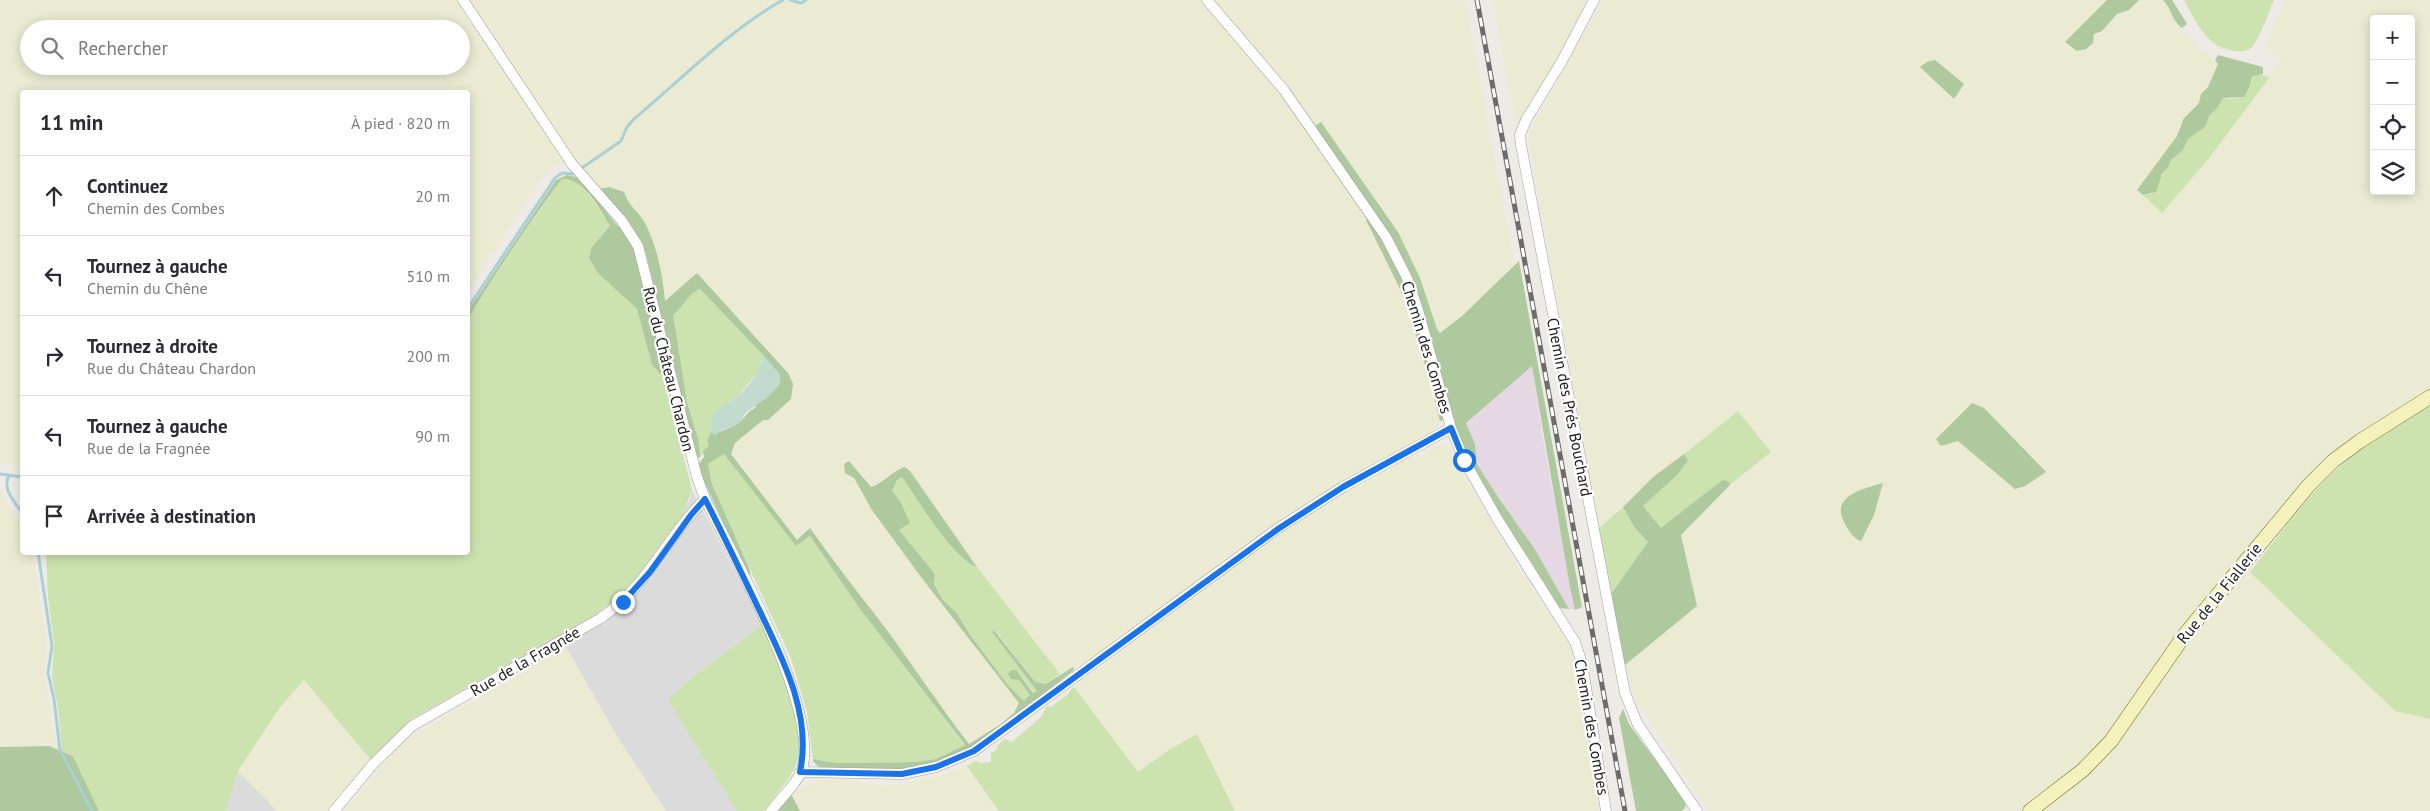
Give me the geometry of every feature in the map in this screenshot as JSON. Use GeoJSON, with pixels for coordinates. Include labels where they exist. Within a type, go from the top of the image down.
{"type":"FeatureCollection","features":[{"type":"Feature","properties":{"kind":"street","name":"Rue du Château Chardon"},"geometry":{"type":"LineString","coordinates":[[464,0],[578,171],[622,221],[638,246],[692,463],[705,499],[774,640],[789,677],[804,736],[800,772]]}},
{"type":"Feature","properties":{"kind":"street","name":"Chemin des Combes"},"geometry":{"type":"LineString","coordinates":[[1207,0],[1289,97],[1386,237],[1406,278],[1418,310],[1451,428],[1464,460],[1480,490],[1575,642],[1582,663],[1606,811]]}},
{"type":"Feature","properties":{"kind":"street","name":"Chemin des Prés Bouchard"},"geometry":{"type":"LineString","coordinates":[[1594,0],[1562,61],[1526,120],[1520,135],[1521,145],[1624,693],[1637,723],[1697,811]]}},
{"type":"Feature","properties":{"kind":"street","name":"Rue de la Fiallerie"},"geometry":{"type":"LineString","coordinates":[[2030,811],[2083,770],[2111,741],[2186,632],[2309,485],[2333,461],[2353,446],[2430,397]]}},
{"type":"Feature","properties":{"kind":"street"},"geometry":{"type":"LineString","coordinates":[[771,811],[800,772],[902,774],[936,767],[974,751],[1293,519],[1377,468],[1451,428]]}},
{"type":"Feature","properties":{"kind":"street","name":"Rue de la Fragnée"},"geometry":{"type":"LineString","coordinates":[[334,811],[373,764],[412,726],[601,618],[623,602],[650,572],[691,515],[705,499]]}},
{"type":"Feature","properties":{"kind":"shaded area"},"geometry":{"type":"Polygon","coordinates":[[[1532,366],[1543,439],[1575,610],[1569,609],[1563,601],[1534,548],[1477,464],[1475,443],[1466,423],[1532,366]]]}},
{"type":"Feature","properties":{"kind":"shaded area"},"geometry":{"type":"Polygon","coordinates":[[[692,490],[761,621],[757,629],[696,674],[669,700],[737,811],[666,811],[618,738],[559,635],[597,614],[604,607],[689,502],[692,490]]]}},
{"type":"Feature","properties":{"kind":"shaded area"},"geometry":{"type":"Polygon","coordinates":[[[238,771],[243,776],[277,811],[226,811],[238,771]]]}},
{"type":"Feature","properties":{"kind":"green space"},"geometry":{"type":"Polygon","coordinates":[[[0,0],[1465,0],[1514,264],[1485,295],[1441,333],[1437,329],[1420,278],[1386,213],[1347,159],[1315,126],[1375,213],[1366,220],[1403,295],[1429,377],[1440,421],[1434,432],[1351,476],[1269,527],[1099,654],[1060,674],[982,574],[910,471],[899,469],[880,484],[871,487],[856,471],[854,478],[872,510],[1019,704],[1014,713],[1001,724],[970,744],[933,698],[811,529],[797,540],[731,454],[735,443],[763,420],[768,419],[791,399],[793,384],[788,373],[697,273],[665,302],[662,275],[649,232],[644,221],[629,205],[599,189],[574,160],[554,166],[538,183],[470,288],[470,90],[20,90],[20,466],[0,463],[0,0]]]}},
{"type":"Feature","properties":{"kind":"green space"},"geometry":{"type":"Polygon","coordinates":[[[1493,0],[1585,0],[1580,16],[1568,39],[1519,124],[1517,124],[1509,89],[1493,0]]]}},
{"type":"Feature","properties":{"kind":"green space"},"geometry":{"type":"Polygon","coordinates":[[[1603,0],[2107,0],[2077,51],[2086,49],[2093,43],[2094,34],[2102,31],[2117,14],[2129,10],[2139,0],[2163,0],[2167,4],[2174,21],[2199,48],[2218,64],[2208,87],[2201,94],[2199,103],[2179,126],[2178,135],[2137,190],[2162,213],[2210,157],[2282,60],[2272,53],[2267,41],[2286,0],[2430,0],[2430,392],[2328,453],[2271,517],[2238,560],[2395,711],[2430,719],[2430,811],[1709,811],[1635,698],[1625,665],[1697,606],[1681,535],[1707,507],[1771,452],[1738,411],[1653,477],[1599,528],[1528,138],[1531,128],[1603,0]]]}},
{"type":"Feature","properties":{"kind":"green space"},"geometry":{"type":"Polygon","coordinates":[[[2107,0],[2139,0],[2129,10],[2117,14],[2102,31],[2094,34],[2093,43],[2086,49],[2077,51],[2065,42],[2107,0]]]}},
{"type":"Feature","properties":{"kind":"green space"},"geometry":{"type":"Polygon","coordinates":[[[2163,0],[2172,0],[2187,24],[2182,28],[2178,25],[2163,0]]]}},
{"type":"Feature","properties":{"kind":"green space"},"geometry":{"type":"Polygon","coordinates":[[[2184,0],[2274,0],[2252,47],[2239,52],[2224,49],[2209,39],[2198,25],[2184,0]]]}},
{"type":"Feature","properties":{"kind":"green space"},"geometry":{"type":"Polygon","coordinates":[[[2218,55],[2263,67],[2263,74],[2252,76],[2244,97],[2223,98],[2218,107],[2209,116],[2206,126],[2188,139],[2183,150],[2171,160],[2162,174],[2156,192],[2143,195],[2137,190],[2177,136],[2184,118],[2199,103],[2201,94],[2208,87],[2218,64],[2215,60],[2218,55]]]}},
{"type":"Feature","properties":{"kind":"green space"},"geometry":{"type":"Polygon","coordinates":[[[1935,60],[1964,84],[1954,99],[1920,67],[1927,62],[1935,60]]]}},
{"type":"Feature","properties":{"kind":"green space"},"geometry":{"type":"Polygon","coordinates":[[[2257,74],[2270,77],[2210,157],[2162,213],[2143,195],[2152,194],[2171,160],[2183,150],[2188,139],[2206,126],[2209,116],[2218,107],[2223,98],[2244,97],[2252,76],[2257,74]]]}},
{"type":"Feature","properties":{"kind":"green space"},"geometry":{"type":"Polygon","coordinates":[[[1321,122],[1398,232],[1420,278],[1440,333],[1462,316],[1519,261],[1582,607],[1575,610],[1570,587],[1532,366],[1466,423],[1475,444],[1477,464],[1534,548],[1569,609],[1560,608],[1470,466],[1458,436],[1454,417],[1440,421],[1429,377],[1403,295],[1366,220],[1374,213],[1315,126],[1321,122]]]}},
{"type":"Feature","properties":{"kind":"green space"},"geometry":{"type":"Polygon","coordinates":[[[567,175],[580,178],[615,223],[625,232],[636,253],[667,374],[663,377],[652,365],[637,309],[598,273],[589,258],[592,247],[610,226],[584,189],[570,180],[562,179],[549,196],[470,316],[470,308],[556,180],[567,175]]]}},
{"type":"Feature","properties":{"kind":"green space"},"geometry":{"type":"Polygon","coordinates":[[[570,178],[588,193],[610,226],[592,247],[618,290],[637,309],[652,365],[663,377],[692,490],[681,519],[636,579],[610,607],[604,607],[597,614],[412,719],[370,759],[304,680],[281,706],[238,771],[226,811],[99,811],[73,756],[62,751],[58,709],[52,677],[54,644],[48,597],[46,555],[470,555],[470,316],[515,245],[562,179],[570,178]]]}},
{"type":"Feature","properties":{"kind":"green space"},"geometry":{"type":"Polygon","coordinates":[[[609,187],[624,192],[645,223],[659,261],[665,301],[697,273],[788,373],[793,384],[791,399],[768,420],[763,420],[735,443],[731,454],[797,540],[810,528],[969,744],[1001,724],[1014,713],[1019,703],[921,577],[872,510],[854,478],[845,473],[844,464],[849,461],[871,487],[900,469],[905,467],[910,471],[977,567],[957,553],[947,541],[902,477],[897,480],[892,491],[900,501],[910,523],[899,530],[935,575],[934,584],[942,599],[956,612],[970,635],[1008,685],[1024,701],[1030,695],[1019,680],[1011,679],[1008,674],[1011,670],[1016,670],[1033,693],[1037,691],[992,632],[994,630],[1035,682],[1046,684],[1073,667],[1074,670],[978,744],[940,761],[909,769],[821,769],[813,761],[813,759],[835,763],[917,762],[936,759],[965,745],[860,609],[810,536],[796,546],[724,454],[708,464],[712,484],[751,575],[747,574],[697,466],[704,457],[703,451],[709,446],[707,440],[711,432],[715,435],[734,426],[755,408],[771,365],[700,289],[692,294],[673,315],[687,402],[699,442],[700,457],[696,458],[646,254],[642,243],[599,189],[609,187]]]}},
{"type":"Feature","properties":{"kind":"green space"},"geometry":{"type":"Polygon","coordinates":[[[700,289],[763,355],[758,372],[737,397],[722,407],[710,425],[711,432],[707,440],[709,446],[700,457],[699,442],[687,402],[673,315],[692,294],[700,289]]]}},
{"type":"Feature","properties":{"kind":"green space"},"geometry":{"type":"Polygon","coordinates":[[[763,355],[780,374],[780,384],[768,397],[746,412],[741,421],[715,435],[711,432],[710,427],[714,413],[738,396],[748,385],[759,368],[763,355]]]}},
{"type":"Feature","properties":{"kind":"green space"},"geometry":{"type":"Polygon","coordinates":[[[1972,403],[1984,408],[2046,472],[2025,486],[2015,489],[1958,441],[1941,446],[1936,439],[1972,403]]]}},
{"type":"Feature","properties":{"kind":"green space"},"geometry":{"type":"Polygon","coordinates":[[[2430,406],[2430,719],[2395,711],[2250,572],[2301,507],[2335,471],[2380,436],[2430,406]]]}},
{"type":"Feature","properties":{"kind":"green space"},"geometry":{"type":"Polygon","coordinates":[[[1738,411],[1771,452],[1730,485],[1730,483],[1721,481],[1661,529],[1643,506],[1688,460],[1684,454],[1738,411]]]}},
{"type":"Feature","properties":{"kind":"green space"},"geometry":{"type":"Polygon","coordinates":[[[1444,443],[1533,591],[1571,647],[1599,811],[1235,811],[1197,735],[1169,750],[1138,772],[1074,687],[1243,561],[1314,513],[1388,468],[1409,457],[1423,455],[1444,443]]]}},
{"type":"Feature","properties":{"kind":"green space"},"geometry":{"type":"Polygon","coordinates":[[[724,453],[796,546],[810,536],[860,609],[965,746],[936,759],[917,762],[835,763],[813,759],[807,712],[791,658],[712,484],[708,464],[724,453]]]}},
{"type":"Feature","properties":{"kind":"green space"},"geometry":{"type":"Polygon","coordinates":[[[1684,454],[1688,460],[1678,474],[1643,506],[1661,528],[1721,481],[1725,480],[1730,483],[1681,535],[1697,606],[1625,665],[1611,594],[1648,542],[1635,528],[1623,507],[1653,477],[1684,454]]]}},
{"type":"Feature","properties":{"kind":"green space"},"geometry":{"type":"Polygon","coordinates":[[[902,477],[947,541],[957,553],[977,567],[1060,674],[1046,684],[1035,682],[995,630],[992,631],[1037,691],[1034,693],[1016,670],[1019,680],[1030,695],[1025,702],[1008,685],[970,635],[956,612],[942,599],[934,584],[935,575],[899,530],[910,523],[892,491],[897,480],[902,477]]]}},
{"type":"Feature","properties":{"kind":"green space"},"geometry":{"type":"Polygon","coordinates":[[[1883,483],[1874,515],[1861,541],[1858,540],[1845,524],[1841,514],[1841,507],[1850,495],[1883,483]]]}},
{"type":"Feature","properties":{"kind":"green space"},"geometry":{"type":"Polygon","coordinates":[[[0,487],[5,501],[20,522],[20,555],[33,555],[46,639],[45,678],[57,750],[48,746],[0,747],[0,487]]]}},
{"type":"Feature","properties":{"kind":"green space"},"geometry":{"type":"Polygon","coordinates":[[[1623,507],[1635,528],[1648,542],[1611,594],[1599,528],[1623,507]]]}},
{"type":"Feature","properties":{"kind":"green space"},"geometry":{"type":"Polygon","coordinates":[[[761,621],[782,673],[795,714],[799,752],[792,773],[764,811],[737,811],[668,700],[696,674],[757,629],[761,621]]]}},
{"type":"Feature","properties":{"kind":"green space"},"geometry":{"type":"Polygon","coordinates":[[[564,644],[618,738],[666,811],[343,811],[369,781],[375,778],[378,770],[400,745],[415,734],[514,678],[564,644]]]}},
{"type":"Feature","properties":{"kind":"green space"},"geometry":{"type":"Polygon","coordinates":[[[304,680],[370,759],[329,811],[277,811],[238,771],[281,706],[304,680]]]}},
{"type":"Feature","properties":{"kind":"green space"},"geometry":{"type":"Polygon","coordinates":[[[1074,687],[1138,772],[1169,750],[1197,734],[1235,811],[999,811],[967,766],[975,761],[981,763],[991,762],[991,753],[997,750],[997,746],[1005,739],[1012,742],[1041,717],[1047,706],[1051,707],[1066,696],[1074,687]]]}},
{"type":"Feature","properties":{"kind":"green space"},"geometry":{"type":"Polygon","coordinates":[[[1623,709],[1629,724],[1686,802],[1685,808],[1681,811],[1636,811],[1619,718],[1623,709]]]}},
{"type":"Feature","properties":{"kind":"green space"},"geometry":{"type":"Polygon","coordinates":[[[49,746],[73,756],[99,811],[0,811],[0,747],[49,746]]]}},
{"type":"Feature","properties":{"kind":"green space"},"geometry":{"type":"Polygon","coordinates":[[[967,766],[999,811],[800,811],[791,794],[819,780],[829,779],[880,785],[904,784],[943,775],[967,766]]]}},
{"type":"Feature","properties":{"kind":"green space"},"geometry":{"type":"Polygon","coordinates":[[[791,794],[800,811],[777,811],[791,794]]]}},
{"type":"Feature","properties":{"kind":"waterway"},"geometry":{"type":"LineString","coordinates":[[470,305],[555,178],[562,173],[573,174],[621,141],[627,127],[634,119],[687,72],[725,40],[783,0]]}},
{"type":"Feature","properties":{"kind":"waterway"},"geometry":{"type":"LineString","coordinates":[[790,0],[801,3],[806,0]]}},
{"type":"Feature","properties":{"kind":"waterway"},"geometry":{"type":"LineString","coordinates":[[0,474],[20,477]]}},
{"type":"Feature","properties":{"kind":"waterway"},"geometry":{"type":"LineString","coordinates":[[9,475],[7,481],[8,491],[20,510]]}},
{"type":"Feature","properties":{"kind":"waterway"},"geometry":{"type":"LineString","coordinates":[[38,555],[52,646],[48,673],[54,699],[60,750],[92,811]]}},
{"type":"Feature","properties":{"kind":"railway"},"geometry":{"type":"LineString","coordinates":[[1477,0],[1625,811]]}},
{"type":"Feature","properties":{"kind":"route"},"geometry":{"type":"LineString","coordinates":[[623,602],[650,572],[691,515],[705,499],[774,640],[789,677],[804,736],[800,772],[888,775],[920,772],[948,763],[990,741],[1124,640],[1278,529],[1343,487],[1451,428],[1464,460]]}}]}
